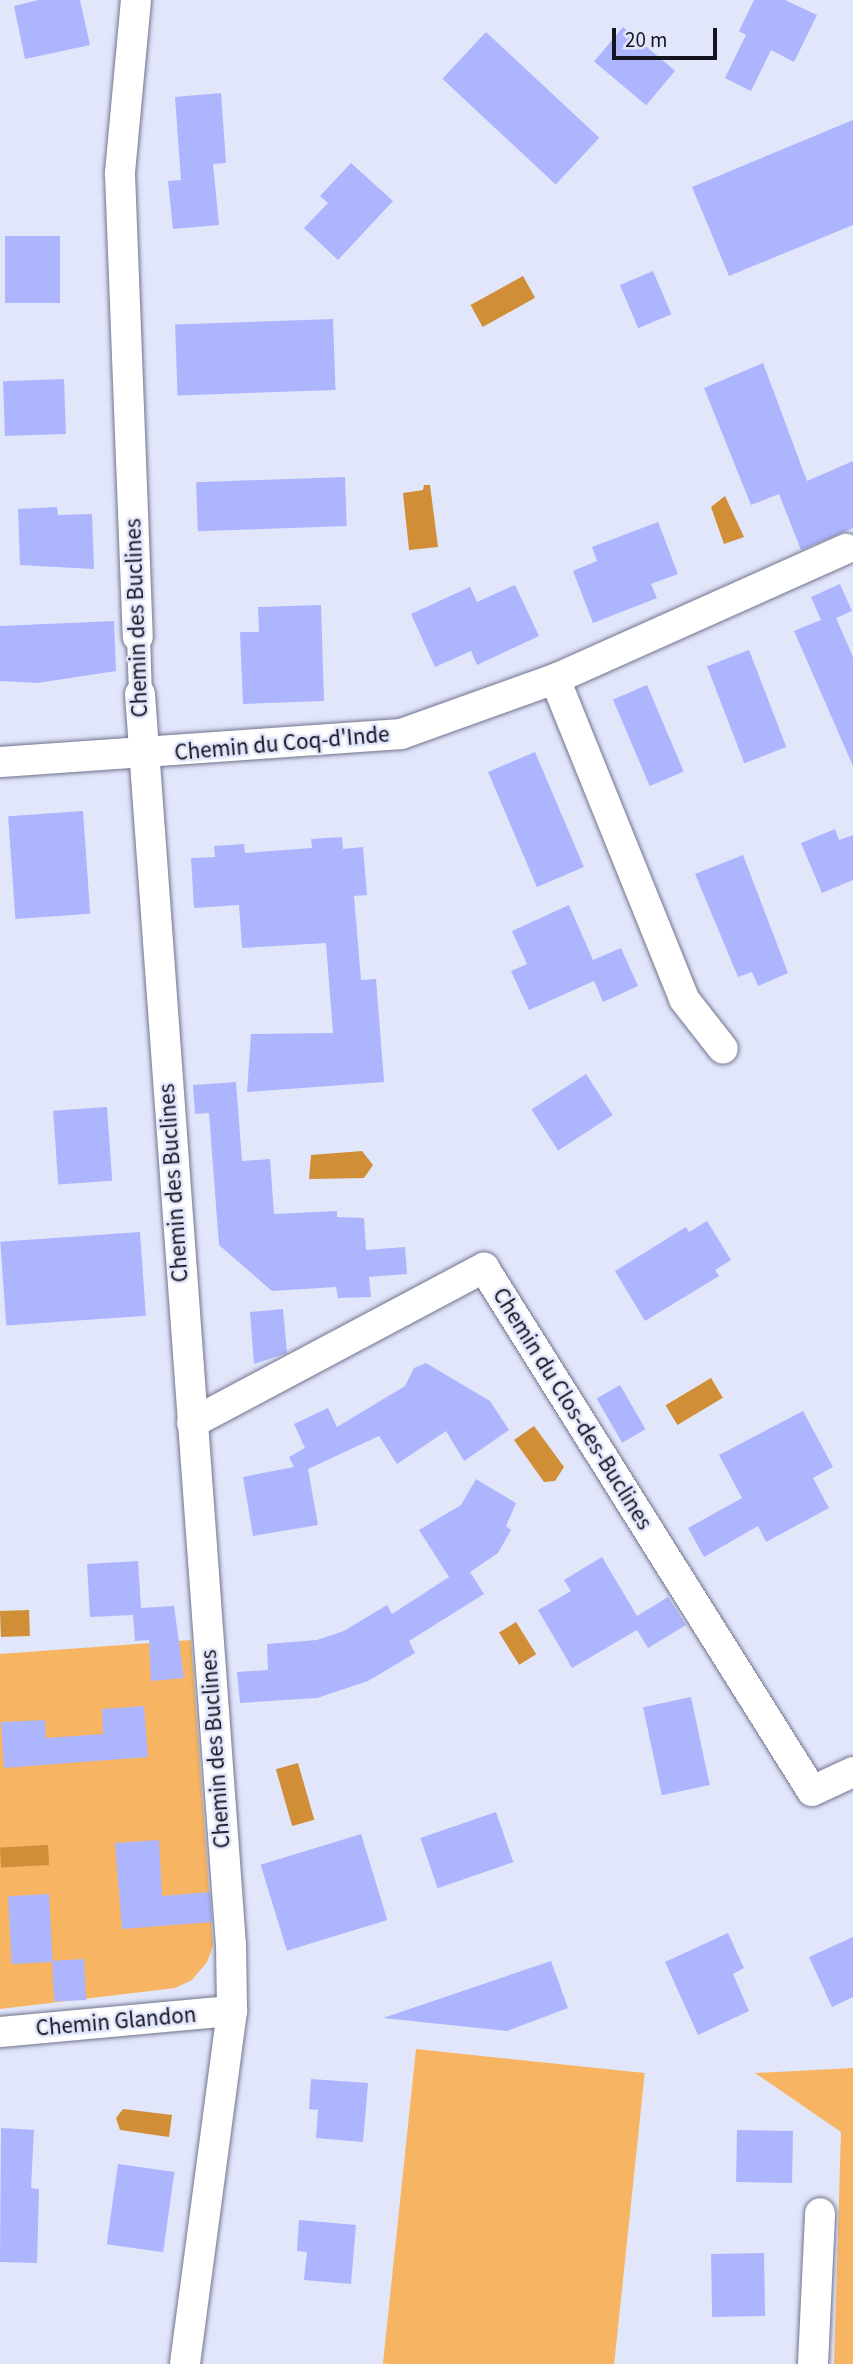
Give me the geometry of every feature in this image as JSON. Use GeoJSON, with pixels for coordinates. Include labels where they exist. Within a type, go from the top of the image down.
{"type":"FeatureCollection","features":[{"type":"Feature","properties":{"kind":"street","name":"Chemin des Buclines"},"geometry":{"type":"LineString","coordinates":[[136,0],[120,174],[140,694],[232,2011],[185,2364]]}},
{"type":"Feature","properties":{"kind":"street","name":"Chemin du Coq-d'Inde"},"geometry":{"type":"LineString","coordinates":[[0,762],[143,756],[401,734],[555,679],[846,550]]}},
{"type":"Feature","properties":{"kind":"street"},"geometry":{"type":"LineString","coordinates":[[555,679],[684,999],[723,1049]]}},
{"type":"Feature","properties":{"kind":"street","name":"Chemin du Clos-des-Buclines"},"geometry":{"type":"LineString","coordinates":[[192,1423],[484,1268],[812,1791],[853,1772]]}},
{"type":"Feature","properties":{"kind":"street","name":"Chemin Glandon"},"geometry":{"type":"LineString","coordinates":[[0,2032],[232,2011]]}},
{"type":"Feature","properties":{"kind":"street"},"geometry":{"type":"LineString","coordinates":[[813,2364],[820,2213]]}},
{"type":"Feature","properties":{"kind":"shaded area"},"geometry":{"type":"Polygon","coordinates":[[[523,276],[535,298],[483,327],[471,305],[523,276]]]}},
{"type":"Feature","properties":{"kind":"shaded area"},"geometry":{"type":"Polygon","coordinates":[[[424,485],[430,485],[438,547],[409,550],[403,493],[423,490],[424,485]]]}},
{"type":"Feature","properties":{"kind":"shaded area"},"geometry":{"type":"Polygon","coordinates":[[[725,496],[744,537],[724,544],[711,507],[725,496]]]}},
{"type":"Feature","properties":{"kind":"shaded area"},"geometry":{"type":"Polygon","coordinates":[[[362,1151],[373,1165],[364,1178],[309,1179],[311,1155],[362,1151]]]}},
{"type":"Feature","properties":{"kind":"shaded area"},"geometry":{"type":"Polygon","coordinates":[[[711,1378],[723,1398],[677,1425],[666,1405],[711,1378]]]}},
{"type":"Feature","properties":{"kind":"shaded area"},"geometry":{"type":"Polygon","coordinates":[[[534,1426],[564,1467],[555,1481],[544,1482],[514,1440],[534,1426]]]}},
{"type":"Feature","properties":{"kind":"shaded area"},"geometry":{"type":"Polygon","coordinates":[[[29,1610],[30,1636],[1,1637],[0,1611],[29,1610]]]}},
{"type":"Feature","properties":{"kind":"shaded area"},"geometry":{"type":"Polygon","coordinates":[[[516,1622],[536,1654],[519,1665],[499,1633],[516,1622]]]}},
{"type":"Feature","properties":{"kind":"shaded area"},"geometry":{"type":"Polygon","coordinates":[[[191,1640],[213,1946],[207,1962],[192,1980],[175,1988],[0,2009],[0,1654],[191,1640]]]}},
{"type":"Feature","properties":{"kind":"shaded area"},"geometry":{"type":"Polygon","coordinates":[[[298,1763],[314,1820],[292,1826],[276,1769],[298,1763]]]}},
{"type":"Feature","properties":{"kind":"shaded area"},"geometry":{"type":"Polygon","coordinates":[[[48,1845],[49,1865],[1,1867],[0,1848],[48,1845]]]}},
{"type":"Feature","properties":{"kind":"shaded area"},"geometry":{"type":"Polygon","coordinates":[[[416,2049],[645,2073],[614,2364],[383,2363],[416,2049]]]}},
{"type":"Feature","properties":{"kind":"shaded area"},"geometry":{"type":"Polygon","coordinates":[[[853,2068],[853,2364],[834,2364],[841,2132],[755,2073],[853,2068]]]}},
{"type":"Feature","properties":{"kind":"shaded area"},"geometry":{"type":"Polygon","coordinates":[[[123,2109],[172,2115],[169,2137],[120,2130],[116,2118],[123,2109]]]}},
{"type":"Feature","properties":{"kind":"building"},"geometry":{"type":"Polygon","coordinates":[[[38,0],[80,0],[90,45],[25,59],[14,6],[38,0]]]}},
{"type":"Feature","properties":{"kind":"building"},"geometry":{"type":"Polygon","coordinates":[[[754,0],[785,0],[817,15],[794,62],[771,50],[751,91],[725,78],[746,35],[739,31],[754,0]]]}},
{"type":"Feature","properties":{"kind":"building"},"geometry":{"type":"Polygon","coordinates":[[[623,27],[675,71],[646,105],[594,61],[623,27]]]}},
{"type":"Feature","properties":{"kind":"building"},"geometry":{"type":"Polygon","coordinates":[[[486,32],[599,138],[556,185],[442,79],[486,32]]]}},
{"type":"Feature","properties":{"kind":"building"},"geometry":{"type":"Polygon","coordinates":[[[221,93],[226,163],[213,164],[219,225],[173,229],[168,181],[181,180],[175,97],[221,93]]]}},
{"type":"Feature","properties":{"kind":"building"},"geometry":{"type":"Polygon","coordinates":[[[853,120],[853,225],[729,276],[692,187],[853,120]]]}},
{"type":"Feature","properties":{"kind":"building"},"geometry":{"type":"Polygon","coordinates":[[[351,163],[393,201],[338,260],[304,228],[328,203],[320,196],[351,163]]]}},
{"type":"Feature","properties":{"kind":"building"},"geometry":{"type":"Polygon","coordinates":[[[5,236],[60,236],[60,303],[5,303],[5,236]]]}},
{"type":"Feature","properties":{"kind":"building"},"geometry":{"type":"Polygon","coordinates":[[[653,271],[671,314],[638,328],[620,285],[653,271]]]}},
{"type":"Feature","properties":{"kind":"building"},"geometry":{"type":"Polygon","coordinates":[[[333,319],[335,390],[178,395],[175,325],[333,319]]]}},
{"type":"Feature","properties":{"kind":"building"},"geometry":{"type":"Polygon","coordinates":[[[763,363],[807,481],[853,461],[853,528],[801,550],[779,494],[751,505],[704,388],[763,363]]]}},
{"type":"Feature","properties":{"kind":"building"},"geometry":{"type":"Polygon","coordinates":[[[64,379],[66,434],[5,436],[3,381],[64,379]]]}},
{"type":"Feature","properties":{"kind":"building"},"geometry":{"type":"Polygon","coordinates":[[[345,477],[347,526],[198,531],[196,482],[345,477]]]}},
{"type":"Feature","properties":{"kind":"building"},"geometry":{"type":"Polygon","coordinates":[[[57,507],[58,515],[92,514],[94,569],[20,565],[18,509],[57,507]]]}},
{"type":"Feature","properties":{"kind":"building"},"geometry":{"type":"Polygon","coordinates":[[[658,522],[678,574],[651,584],[657,598],[593,623],[573,571],[597,561],[592,547],[658,522]]]}},
{"type":"Feature","properties":{"kind":"building"},"geometry":{"type":"Polygon","coordinates":[[[840,584],[852,611],[836,618],[853,657],[853,766],[794,631],[821,620],[811,597],[840,584]]]}},
{"type":"Feature","properties":{"kind":"building"},"geometry":{"type":"Polygon","coordinates":[[[515,585],[539,636],[477,665],[471,651],[435,667],[411,614],[470,587],[477,602],[515,585]]]}},
{"type":"Feature","properties":{"kind":"building"},"geometry":{"type":"Polygon","coordinates":[[[321,605],[324,701],[243,704],[240,632],[259,632],[258,607],[321,605]]]}},
{"type":"Feature","properties":{"kind":"building"},"geometry":{"type":"Polygon","coordinates":[[[114,621],[116,671],[37,683],[0,681],[0,626],[114,621]]]}},
{"type":"Feature","properties":{"kind":"building"},"geometry":{"type":"Polygon","coordinates":[[[749,650],[786,747],[744,763],[707,666],[749,650]]]}},
{"type":"Feature","properties":{"kind":"building"},"geometry":{"type":"Polygon","coordinates":[[[647,685],[684,772],[650,786],[613,699],[647,685]]]}},
{"type":"Feature","properties":{"kind":"building"},"geometry":{"type":"Polygon","coordinates":[[[535,752],[584,867],[537,887],[488,772],[535,752]]]}},
{"type":"Feature","properties":{"kind":"building"},"geometry":{"type":"Polygon","coordinates":[[[83,811],[90,914],[15,919],[8,816],[83,811]]]}},
{"type":"Feature","properties":{"kind":"building"},"geometry":{"type":"Polygon","coordinates":[[[835,829],[839,840],[853,835],[853,880],[822,893],[801,843],[835,829]]]}},
{"type":"Feature","properties":{"kind":"building"},"geometry":{"type":"Polygon","coordinates":[[[342,837],[343,849],[363,847],[367,895],[354,896],[361,980],[376,979],[384,1082],[247,1092],[251,1034],[333,1033],[326,943],[242,948],[239,905],[194,908],[191,858],[215,857],[214,846],[244,844],[245,853],[312,848],[311,839],[342,837]]]}},
{"type":"Feature","properties":{"kind":"building"},"geometry":{"type":"Polygon","coordinates":[[[743,855],[788,973],[758,986],[752,972],[738,977],[695,874],[743,855]]]}},
{"type":"Feature","properties":{"kind":"building"},"geometry":{"type":"Polygon","coordinates":[[[569,905],[593,960],[621,948],[638,986],[603,1002],[594,981],[529,1010],[511,971],[527,964],[512,931],[569,905]]]}},
{"type":"Feature","properties":{"kind":"building"},"geometry":{"type":"Polygon","coordinates":[[[586,1074],[613,1115],[558,1150],[531,1109],[586,1074]]]}},
{"type":"Feature","properties":{"kind":"building"},"geometry":{"type":"Polygon","coordinates":[[[236,1082],[242,1161],[270,1159],[274,1214],[337,1211],[337,1217],[364,1218],[366,1250],[405,1247],[407,1274],[369,1277],[371,1297],[338,1298],[336,1287],[272,1291],[219,1245],[209,1113],[195,1114],[193,1085],[236,1082]]]}},
{"type":"Feature","properties":{"kind":"building"},"geometry":{"type":"Polygon","coordinates":[[[107,1107],[112,1181],[58,1185],[53,1111],[107,1107]]]}},
{"type":"Feature","properties":{"kind":"building"},"geometry":{"type":"Polygon","coordinates":[[[707,1221],[731,1260],[715,1270],[719,1276],[645,1321],[615,1271],[686,1227],[689,1232],[707,1221]]]}},
{"type":"Feature","properties":{"kind":"building"},"geometry":{"type":"Polygon","coordinates":[[[140,1232],[146,1316],[6,1326],[0,1242],[140,1232]]]}},
{"type":"Feature","properties":{"kind":"building"},"geometry":{"type":"Polygon","coordinates":[[[283,1309],[287,1353],[254,1364],[250,1312],[283,1309]]]}},
{"type":"Feature","properties":{"kind":"building"},"geometry":{"type":"Polygon","coordinates":[[[426,1363],[490,1401],[509,1430],[464,1461],[446,1431],[397,1464],[379,1436],[308,1469],[318,1525],[253,1536],[243,1477],[294,1467],[289,1457],[305,1448],[294,1424],[328,1408],[337,1427],[405,1386],[414,1368],[426,1363]]]}},
{"type":"Feature","properties":{"kind":"building"},"geometry":{"type":"Polygon","coordinates":[[[620,1385],[646,1429],[622,1443],[597,1398],[620,1385]]]}},
{"type":"Feature","properties":{"kind":"building"},"geometry":{"type":"Polygon","coordinates":[[[803,1411],[833,1467],[813,1478],[829,1508],[766,1542],[758,1526],[704,1557],[688,1528],[742,1498],[719,1455],[803,1411]]]}},
{"type":"Feature","properties":{"kind":"building"},"geometry":{"type":"Polygon","coordinates":[[[476,1479],[516,1503],[506,1526],[511,1530],[498,1553],[470,1572],[484,1594],[409,1641],[415,1653],[368,1681],[317,1698],[240,1703],[237,1672],[268,1670],[267,1644],[317,1640],[344,1631],[387,1605],[392,1614],[449,1577],[419,1530],[461,1505],[476,1479]]]}},
{"type":"Feature","properties":{"kind":"building"},"geometry":{"type":"Polygon","coordinates":[[[602,1557],[637,1616],[668,1597],[686,1625],[648,1648],[637,1630],[572,1668],[538,1610],[571,1591],[564,1580],[602,1557]]]}},
{"type":"Feature","properties":{"kind":"building"},"geometry":{"type":"Polygon","coordinates":[[[138,1561],[141,1608],[174,1606],[184,1678],[151,1681],[149,1640],[135,1641],[133,1615],[90,1617],[87,1564],[138,1561]]]}},
{"type":"Feature","properties":{"kind":"building"},"geometry":{"type":"Polygon","coordinates":[[[691,1697],[710,1785],[662,1795],[643,1707],[691,1697]]]}},
{"type":"Feature","properties":{"kind":"building"},"geometry":{"type":"Polygon","coordinates":[[[144,1706],[148,1757],[4,1768],[1,1722],[45,1720],[46,1738],[103,1734],[102,1709],[144,1706]]]}},
{"type":"Feature","properties":{"kind":"building"},"geometry":{"type":"Polygon","coordinates":[[[496,1812],[513,1862],[438,1888],[420,1838],[496,1812]]]}},
{"type":"Feature","properties":{"kind":"building"},"geometry":{"type":"Polygon","coordinates":[[[361,1834],[387,1920],[287,1951],[261,1865],[361,1834]]]}},
{"type":"Feature","properties":{"kind":"building"},"geometry":{"type":"Polygon","coordinates":[[[159,1840],[162,1896],[210,1892],[212,1922],[122,1929],[115,1843],[159,1840]]]}},
{"type":"Feature","properties":{"kind":"building"},"geometry":{"type":"Polygon","coordinates":[[[49,1894],[53,1962],[12,1964],[8,1896],[49,1894]]]}},
{"type":"Feature","properties":{"kind":"building"},"geometry":{"type":"Polygon","coordinates":[[[728,1933],[744,1968],[733,1974],[749,2011],[698,2035],[665,1962],[728,1933]]]}},
{"type":"Feature","properties":{"kind":"building"},"geometry":{"type":"Polygon","coordinates":[[[853,1937],[853,1997],[832,2007],[809,1957],[853,1937]]]}},
{"type":"Feature","properties":{"kind":"building"},"geometry":{"type":"Polygon","coordinates":[[[84,1959],[86,2000],[54,2002],[52,1961],[84,1959]]]}},
{"type":"Feature","properties":{"kind":"building"},"geometry":{"type":"Polygon","coordinates":[[[551,1961],[568,2008],[507,2031],[383,2018],[551,1961]]]}},
{"type":"Feature","properties":{"kind":"building"},"geometry":{"type":"Polygon","coordinates":[[[311,2079],[368,2083],[363,2142],[316,2138],[318,2110],[309,2109],[311,2079]]]}},
{"type":"Feature","properties":{"kind":"building"},"geometry":{"type":"Polygon","coordinates":[[[1,2128],[34,2130],[31,2188],[39,2189],[37,2263],[0,2262],[1,2128]]]}},
{"type":"Feature","properties":{"kind":"building"},"geometry":{"type":"Polygon","coordinates":[[[737,2130],[793,2131],[792,2183],[736,2182],[737,2130]]]}},
{"type":"Feature","properties":{"kind":"building"},"geometry":{"type":"Polygon","coordinates":[[[118,2164],[174,2172],[163,2252],[107,2244],[118,2164]]]}},
{"type":"Feature","properties":{"kind":"building"},"geometry":{"type":"Polygon","coordinates":[[[299,2220],[356,2225],[351,2284],[304,2280],[307,2252],[297,2251],[299,2220]]]}},
{"type":"Feature","properties":{"kind":"building"},"geometry":{"type":"Polygon","coordinates":[[[764,2253],[765,2316],[712,2317],[711,2254],[764,2253]]]}}]}
